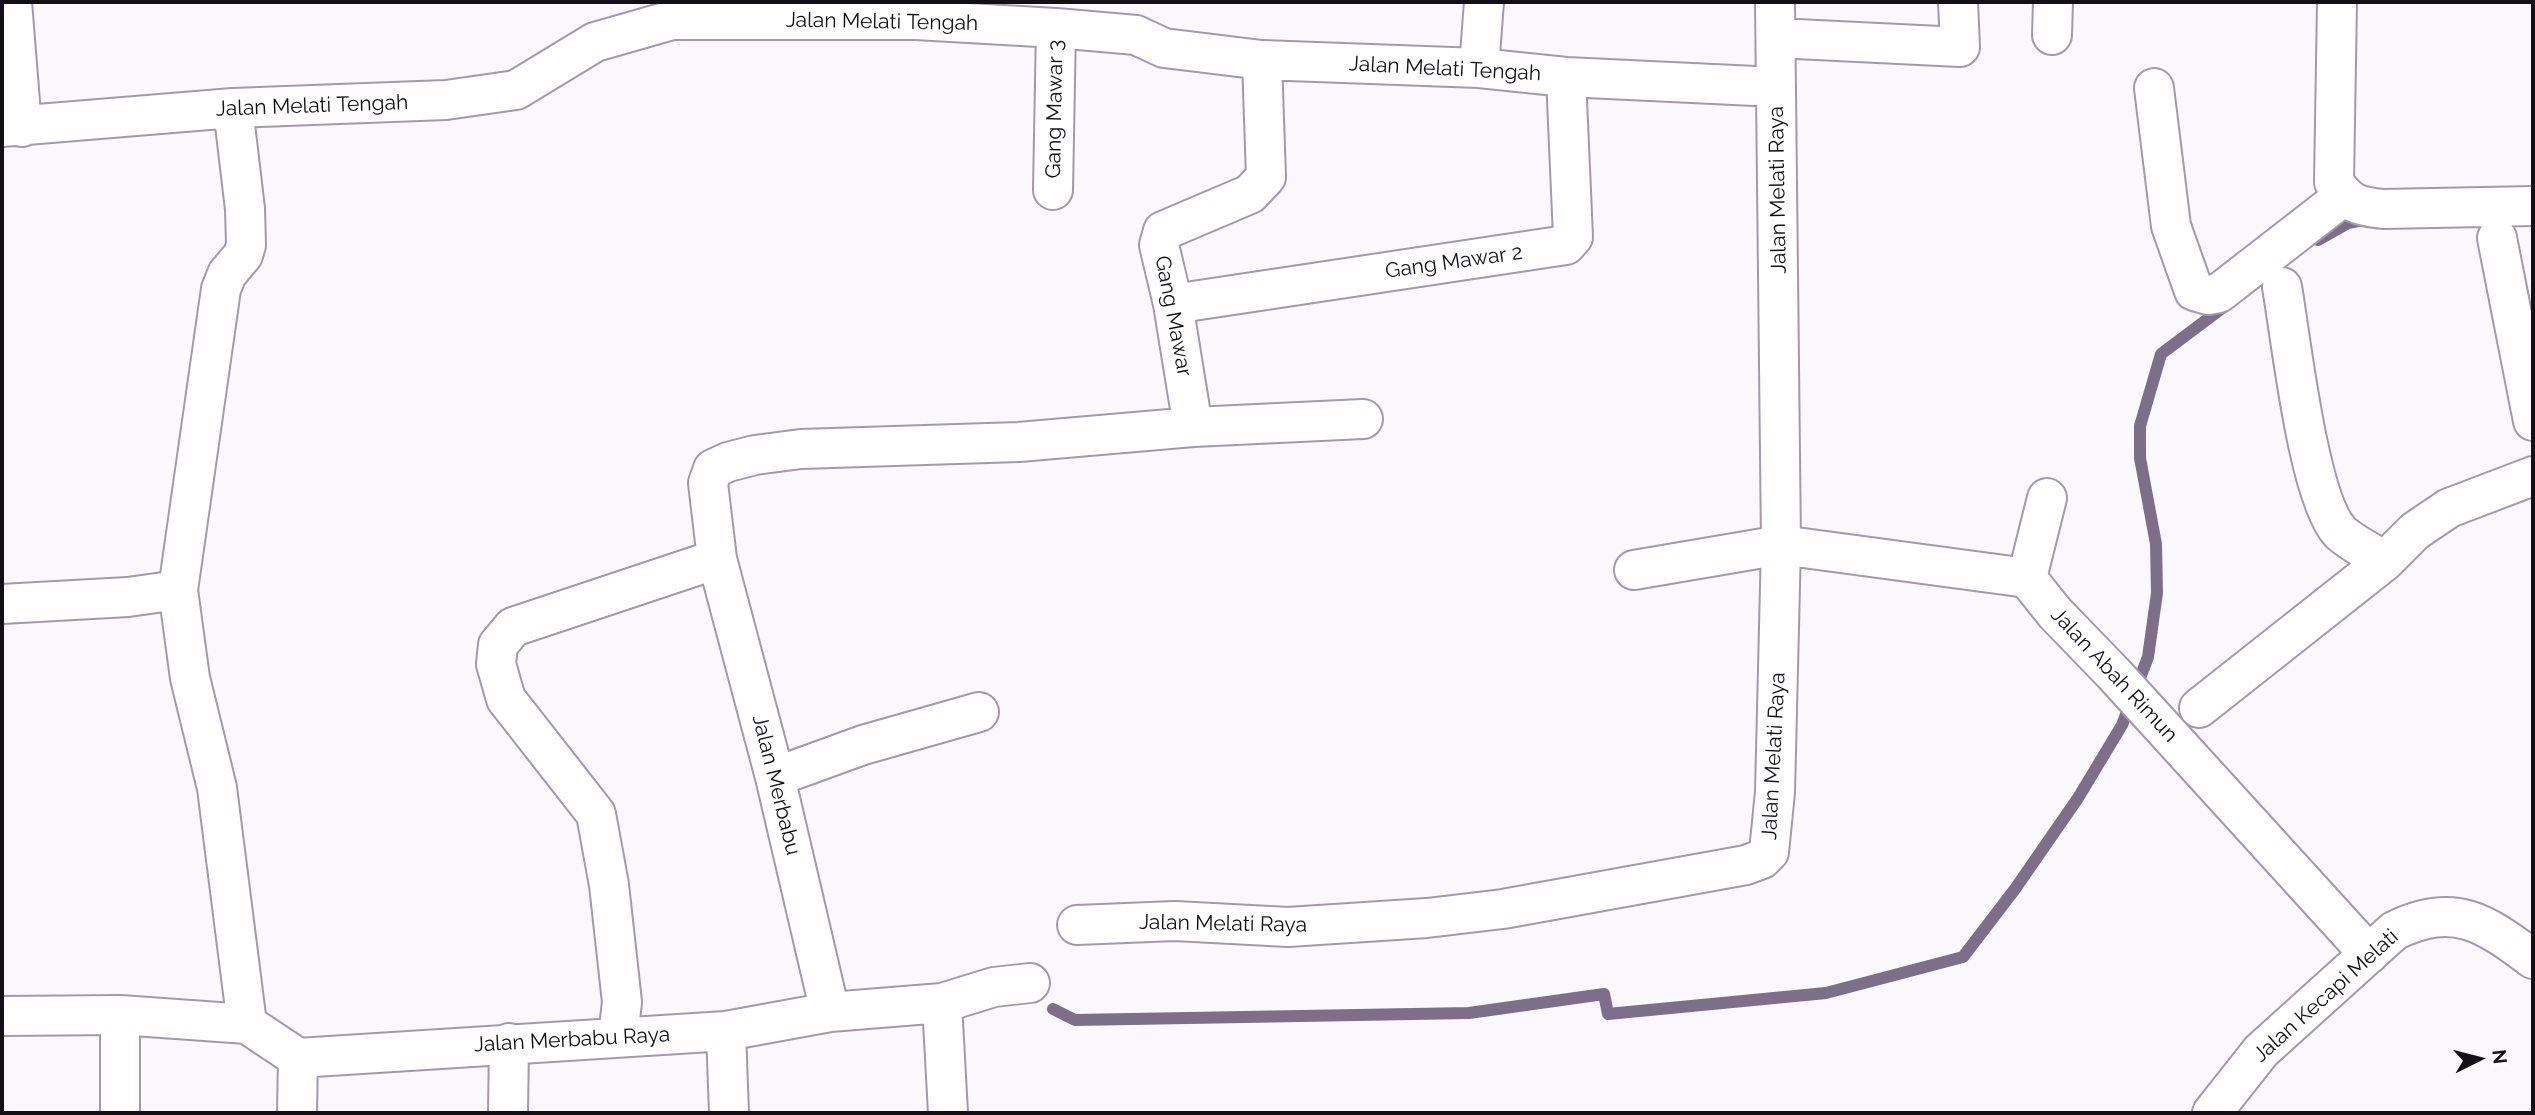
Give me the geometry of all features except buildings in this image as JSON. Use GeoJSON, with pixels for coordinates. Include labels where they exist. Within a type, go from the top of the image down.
{"type":"FeatureCollection","features":[{"type":"Feature","properties":{"kind":"street"},"geometry":{"type":"LineString","coordinates":[[12,2],[12,127]]}},
{"type":"Feature","properties":{"kind":"street"},"geometry":{"type":"LineString","coordinates":[[1479,68],[1484,2]]}},
{"type":"Feature","properties":{"kind":"street"},"geometry":{"type":"LineString","coordinates":[[1775,20],[1959,47],[1958,2]]}},
{"type":"Feature","properties":{"kind":"street"},"geometry":{"type":"LineString","coordinates":[[2337,2],[2334,182],[2344,197],[2359,207],[2383,209],[2533,206]]}},
{"type":"Feature","properties":{"kind":"street","name":"Jalan Melati Tengah"},"geometry":{"type":"LineString","coordinates":[[12,127],[233,108],[446,100],[516,90],[596,42],[672,20],[916,11],[1056,28],[1138,18],[1164,48],[1262,60],[1479,68],[1566,77],[1776,86]]}},
{"type":"Feature","properties":{"kind":"street","name":"Jalan Melati Raya"},"geometry":{"type":"LineString","coordinates":[[1077,925],[1175,921],[1288,927],[1427,918],[1503,909],[1746,865],[1762,859],[1769,852],[1774,826],[1781,545],[1775,20]]}},
{"type":"Feature","properties":{"kind":"street","name":"Gang Mawar 3"},"geometry":{"type":"LineString","coordinates":[[1053,190],[1056,28]]}},
{"type":"Feature","properties":{"kind":"street","name":"Gang Mawar"},"geometry":{"type":"LineString","coordinates":[[1193,427],[1173,304],[1159,245],[1163,231],[1250,194],[1266,177],[1262,60]]}},
{"type":"Feature","properties":{"kind":"street","name":"Gang Mawar 2"},"geometry":{"type":"LineString","coordinates":[[1173,304],[1566,245],[1573,237],[1566,77]]}},
{"type":"Feature","properties":{"kind":"street"},"geometry":{"type":"LineString","coordinates":[[2154,88],[2171,226],[2194,291],[2208,295],[2219,293],[2344,197]]}},
{"type":"Feature","properties":{"kind":"street"},"geometry":{"type":"LineString","coordinates":[[233,108],[246,209],[246,244],[243,255],[227,274],[221,289],[178,590],[190,678],[217,789],[247,1024]]}},
{"type":"Feature","properties":{"kind":"street"},"geometry":{"type":"LineString","coordinates":[[2497,238],[2533,421]]}},
{"type":"Feature","properties":{"kind":"street"},"geometry":{"type":"LineString","coordinates":[[2282,287],[2309,452],[2325,507],[2340,532],[2385,561]]}},
{"type":"Feature","properties":{"kind":"street","name":"Jalan Merbabu"},"geometry":{"type":"LineString","coordinates":[[830,1012],[775,777],[717,559],[708,483],[713,469],[727,462],[755,455],[801,449],[1019,442],[1193,427],[1363,419]]}},
{"type":"Feature","properties":{"kind":"street"},"geometry":{"type":"LineString","coordinates":[[2199,708],[2385,561],[2415,531],[2449,508],[2533,476]]}},
{"type":"Feature","properties":{"kind":"street"},"geometry":{"type":"LineString","coordinates":[[1634,570],[1781,545],[2027,578],[2047,498]]}},
{"type":"Feature","properties":{"kind":"street"},"geometry":{"type":"LineString","coordinates":[[618,1037],[622,1002],[609,885],[596,814],[506,699],[496,664],[498,645],[513,627],[717,559]]}},
{"type":"Feature","properties":{"kind":"street","name":"Jalan Abah Rimun"},"geometry":{"type":"LineString","coordinates":[[2027,578],[2055,613],[2369,954]]}},
{"type":"Feature","properties":{"kind":"street"},"geometry":{"type":"LineString","coordinates":[[2,604],[128,597],[178,590]]}},
{"type":"Feature","properties":{"kind":"street"},"geometry":{"type":"LineString","coordinates":[[775,777],[863,746],[979,712]]}},
{"type":"Feature","properties":{"kind":"street","name":"Jalan Kecapi Melati"},"geometry":{"type":"LineString","coordinates":[[2212,1113],[2261,1052],[2394,931],[2417,919],[2442,916],[2471,920],[2497,932],[2533,959]]}},
{"type":"Feature","properties":{"kind":"street","name":"Jalan Merbabu Raya"},"geometry":{"type":"LineString","coordinates":[[298,1058],[726,1031],[830,1012],[942,1003],[994,987],[1030,984]]}},
{"type":"Feature","properties":{"kind":"street"},"geometry":{"type":"LineString","coordinates":[[942,1003],[948,1113]]}},
{"type":"Feature","properties":{"kind":"street"},"geometry":{"type":"LineString","coordinates":[[120,1015],[120,1113]]}},
{"type":"Feature","properties":{"kind":"street"},"geometry":{"type":"LineString","coordinates":[[2,1016],[120,1015],[247,1024],[298,1058],[297,1113]]}},
{"type":"Feature","properties":{"kind":"street"},"geometry":{"type":"LineString","coordinates":[[726,1031],[729,1113]]}},
{"type":"Feature","properties":{"kind":"street"},"geometry":{"type":"LineString","coordinates":[[508,1113],[509,1043]]}},
{"type":"Feature","properties":{"kind":"waterway"},"geometry":{"type":"LineString","coordinates":[[2318,240],[2348,223],[2368,219]]}},
{"type":"Feature","properties":{"kind":"waterway"},"geometry":{"type":"LineString","coordinates":[[1053,1009],[1075,1020],[1469,1013],[1604,994],[1608,1014],[1826,993],[1963,957],[2015,889],[2078,798],[2122,725],[2148,657],[2157,593],[2156,544],[2140,458],[2140,426],[2161,354],[2229,303]]}}]}
